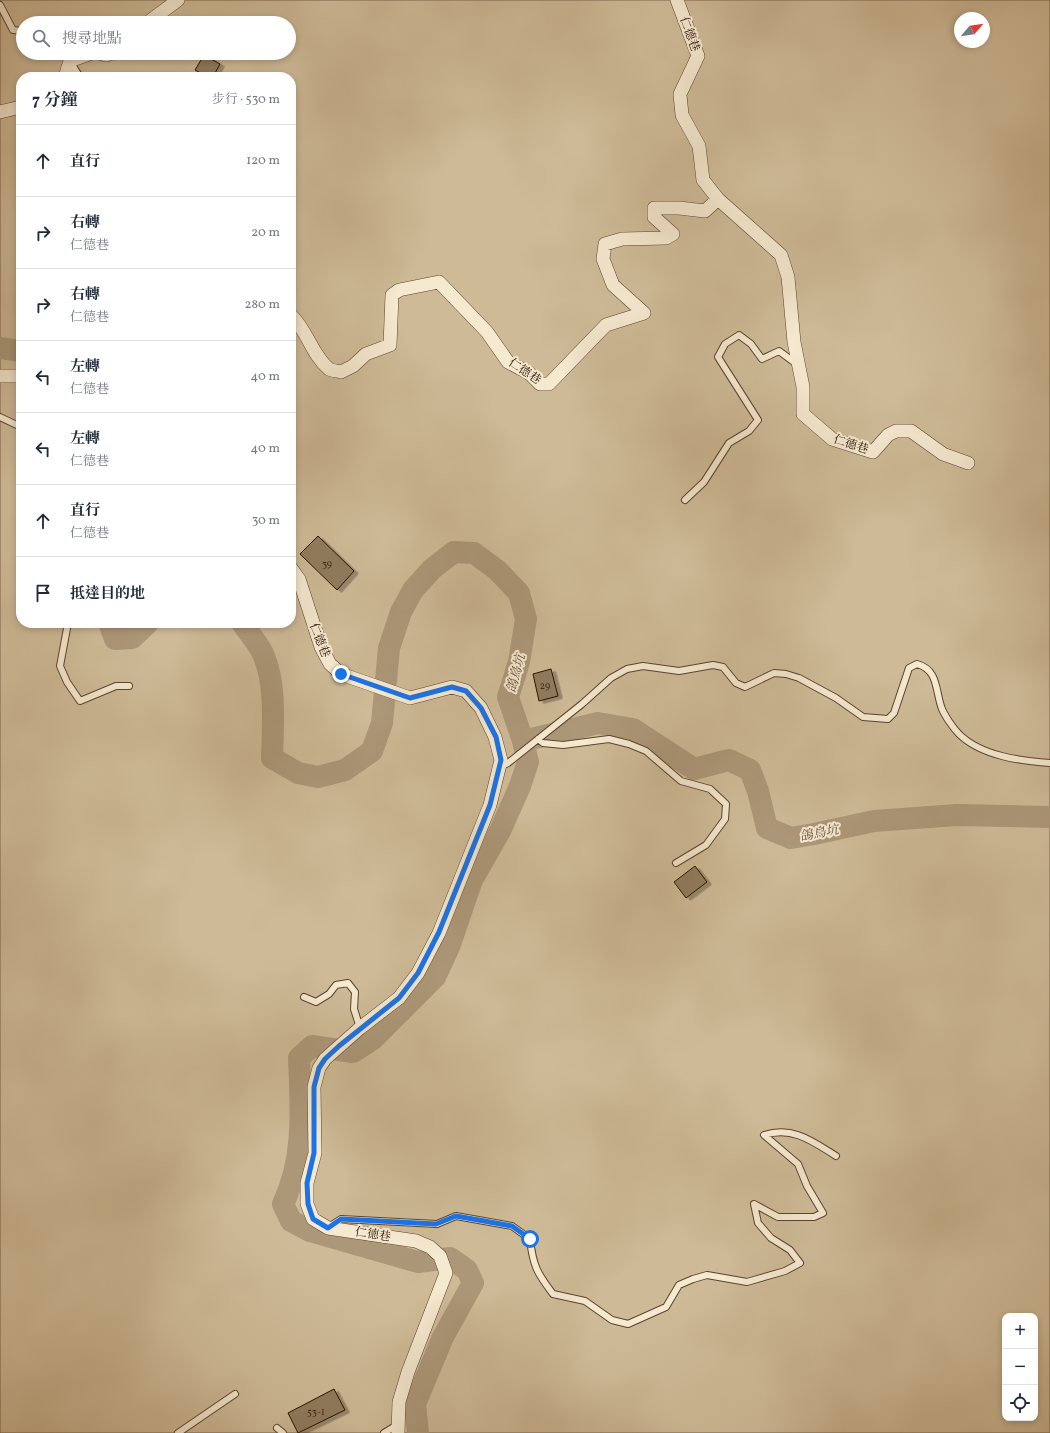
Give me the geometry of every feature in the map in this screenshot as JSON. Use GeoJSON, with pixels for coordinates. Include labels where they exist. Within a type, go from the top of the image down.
{"type":"FeatureCollection","features":[{"type":"Feature","properties":{"kind":"street"},"geometry":{"type":"LineString","coordinates":[[156,16],[178,0]]}},
{"type":"Feature","properties":{"kind":"street","name":"仁德巷"},"geometry":{"type":"LineString","coordinates":[[677,0],[698,56],[680,94],[682,115],[699,146],[703,180],[718,199],[781,255],[788,277],[794,342],[803,387],[803,414],[832,439],[873,452],[896,430],[911,431],[943,454],[968,463]]}},
{"type":"Feature","properties":{"kind":"street"},"geometry":{"type":"LineString","coordinates":[[67,72],[70,61]]}},
{"type":"Feature","properties":{"kind":"street"},"geometry":{"type":"LineString","coordinates":[[0,112],[16,108]]}},
{"type":"Feature","properties":{"kind":"street","name":"仁德巷"},"geometry":{"type":"LineString","coordinates":[[296,320],[313,347],[330,369],[341,372],[353,366],[366,354],[390,345],[392,294],[399,290],[439,282],[487,332],[508,362],[529,372],[540,384],[549,384],[606,325],[644,313],[613,285],[603,258],[605,244],[622,239],[666,238],[673,234],[654,217],[654,208],[679,208],[705,211],[718,199]]}},
{"type":"Feature","properties":{"kind":"street"},"geometry":{"type":"LineString","coordinates":[[0,376],[16,376]]}},
{"type":"Feature","properties":{"kind":"street","name":"仁德巷"},"geometry":{"type":"LineString","coordinates":[[296,575],[299,579],[321,647],[330,664],[341,674],[410,698],[452,687],[466,691],[481,708],[496,737],[501,760],[504,766],[439,932],[418,973],[399,998],[360,1028],[325,1059],[319,1068],[314,1087],[314,1153],[307,1183],[308,1204],[313,1219],[328,1228],[416,1241],[430,1247],[440,1256],[446,1273],[408,1372],[399,1402],[399,1429]]}},
{"type":"Feature","properties":{"kind":"lane"},"geometry":{"type":"LineString","coordinates":[[0,5],[13,30],[16,30]]}},
{"type":"Feature","properties":{"kind":"lane"},"geometry":{"type":"LineString","coordinates":[[70,61],[77,72]]}},
{"type":"Feature","properties":{"kind":"lane"},"geometry":{"type":"LineString","coordinates":[[685,500],[704,482],[729,443],[749,431],[758,420],[718,357],[725,344],[739,335],[751,344],[762,359],[779,351],[799,366]]}},
{"type":"Feature","properties":{"kind":"lane"},"geometry":{"type":"LineString","coordinates":[[0,416],[16,424]]}},
{"type":"Feature","properties":{"kind":"lane"},"geometry":{"type":"LineString","coordinates":[[67,628],[60,666],[67,682],[80,701],[116,686],[129,686]]}},
{"type":"Feature","properties":{"kind":"lane"},"geometry":{"type":"LineString","coordinates":[[504,766],[582,704],[612,678],[627,669],[642,666],[679,671],[713,665],[723,667],[736,683],[745,687],[774,673],[786,674],[799,678],[836,698],[862,716],[888,719],[894,713],[909,668],[917,664],[922,665],[935,678],[942,709],[959,734],[975,745],[1007,757],[1021,761],[1050,763]]}},
{"type":"Feature","properties":{"kind":"lane"},"geometry":{"type":"LineString","coordinates":[[538,739],[543,743],[563,745],[608,740],[629,744],[646,751],[681,781],[710,789],[726,804],[725,819],[706,845],[676,863]]}},
{"type":"Feature","properties":{"kind":"lane"},"geometry":{"type":"LineString","coordinates":[[304,997],[316,1002],[329,994],[336,985],[348,983],[355,992],[354,1009],[360,1028]]}},
{"type":"Feature","properties":{"kind":"lane"},"geometry":{"type":"LineString","coordinates":[[328,1228],[341,1219],[436,1224],[456,1216],[512,1226],[530,1239],[532,1258],[538,1274],[553,1294],[585,1301],[612,1320],[628,1324],[666,1307],[679,1285],[693,1279],[707,1275],[747,1282],[785,1270],[800,1263],[790,1250],[771,1238],[758,1224],[754,1204],[778,1217],[814,1217],[823,1213],[807,1186],[798,1164],[764,1135],[777,1131],[797,1134],[836,1156]]}},
{"type":"Feature","properties":{"kind":"lane"},"geometry":{"type":"LineString","coordinates":[[178,1433],[235,1394]]}},
{"type":"Feature","properties":{"kind":"lane"},"geometry":{"type":"LineString","coordinates":[[277,1428],[283,1433]]}},
{"type":"Feature","properties":{"kind":"lane"},"geometry":{"type":"LineString","coordinates":[[384,1433],[399,1429]]}},
{"type":"Feature","properties":{"kind":"shaded area"},"geometry":{"type":"Polygon","coordinates":[[[0,0],[1050,0],[1050,1433],[0,1433],[0,0]]]}},
{"type":"Feature","properties":{"kind":"building"},"geometry":{"type":"Polygon","coordinates":[[[201,60],[213,60],[220,64],[216,72],[199,72],[195,70],[201,60]]]}},
{"type":"Feature","properties":{"kind":"building"},"geometry":{"type":"Polygon","coordinates":[[[318,536],[354,571],[337,590],[300,554],[318,536]]]}},
{"type":"Feature","properties":{"kind":"building"},"geometry":{"type":"Polygon","coordinates":[[[551,669],[558,696],[539,701],[533,674],[551,669]]]}},
{"type":"Feature","properties":{"kind":"building"},"geometry":{"type":"Polygon","coordinates":[[[695,866],[707,882],[686,898],[674,882],[695,866]]]}},
{"type":"Feature","properties":{"kind":"building"},"geometry":{"type":"Polygon","coordinates":[[[334,1389],[345,1410],[298,1433],[288,1413],[334,1389]]]}},
{"type":"Feature","properties":{"kind":"waterway","name":"鴿鳥坑"},"geometry":{"type":"LineString","coordinates":[[0,348],[16,350]]}},
{"type":"Feature","properties":{"kind":"waterway"},"geometry":{"type":"LineString","coordinates":[[246,628],[260,648],[265,660],[272,687],[272,758],[298,773],[318,777],[345,770],[372,751],[382,723],[389,648],[401,612],[413,590],[432,569],[454,552],[474,553],[497,570],[519,593],[526,619],[519,662],[508,697],[523,741],[528,762],[520,786],[500,831],[472,880],[449,947],[435,977],[373,1039],[353,1052],[312,1046],[299,1058],[301,1114],[298,1151],[290,1187],[283,1204],[291,1221],[310,1231],[418,1262],[450,1258],[467,1270],[473,1283],[443,1337],[415,1404],[418,1433]]}},
{"type":"Feature","properties":{"kind":"waterway","name":"鴿鳥坑"},"geometry":{"type":"LineString","coordinates":[[111,628],[115,639],[132,638],[143,628]]}},
{"type":"Feature","properties":{"kind":"waterway","name":"鴿鳥坑"},"geometry":{"type":"LineString","coordinates":[[523,741],[598,723],[633,729],[694,769],[729,760],[750,770],[758,791],[767,828],[791,838],[874,821],[957,815],[1050,817]]}},
{"type":"Feature","properties":{"kind":"route"},"geometry":{"type":"LineString","coordinates":[[341,674],[410,698],[452,687],[466,691],[481,708],[496,737],[501,760],[490,805],[439,932],[418,973],[399,998],[339,1046],[325,1059],[319,1068],[314,1087],[314,1153],[307,1183],[308,1204],[313,1219],[328,1228],[341,1219],[436,1224],[456,1216],[512,1226],[530,1239]]}}]}
